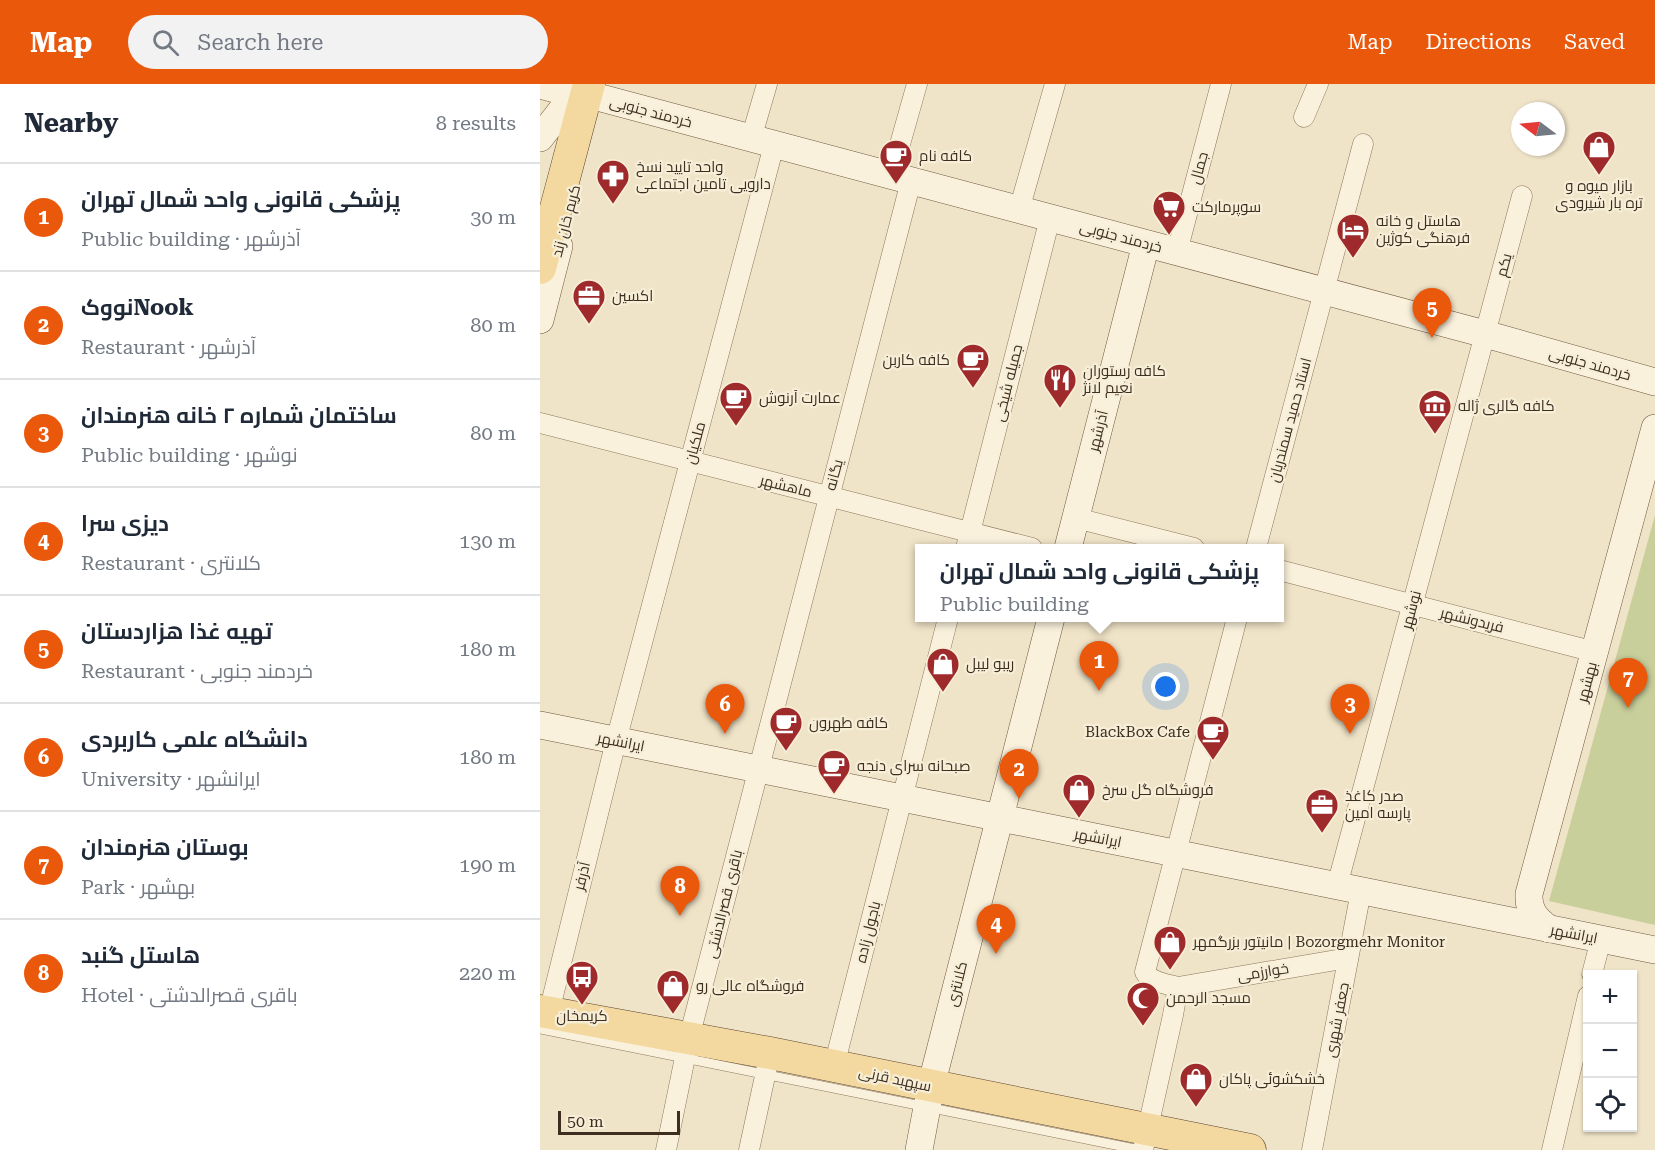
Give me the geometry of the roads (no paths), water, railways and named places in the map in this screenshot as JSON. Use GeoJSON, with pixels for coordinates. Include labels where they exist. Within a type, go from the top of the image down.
{"type":"FeatureCollection","features":[{"type":"Feature","properties":{"kind":"main road"},"geometry":{"type":"LineString","coordinates":[[540,191],[570,96]]}},
{"type":"Feature","properties":{"kind":"main road","name":"کریم خان زند"},"geometry":{"type":"LineString","coordinates":[[540,268],[570,96]]}},
{"type":"Feature","properties":{"kind":"main road","name":"سپهبد قرنی"},"geometry":{"type":"LineString","coordinates":[[543,1017],[767,1064],[834,1066],[930,1097],[1144,1143],[1250,1150]]}},
{"type":"Feature","properties":{"kind":"street","name":"ملکیان"},"geometry":{"type":"LineString","coordinates":[[616,741],[690,461],[763,142],[767,84]]}},
{"type":"Feature","properties":{"kind":"street","name":"یگانه"},"geometry":{"type":"LineString","coordinates":[[759,769],[829,497],[901,178],[917,84]]}},
{"type":"Feature","properties":{"kind":"street"},"geometry":{"type":"LineString","coordinates":[[1019,210],[1055,84]]}},
{"type":"Feature","properties":{"kind":"street","name":"جمال"},"geometry":{"type":"LineString","coordinates":[[1177,252],[1221,84]]}},
{"type":"Feature","properties":{"kind":"street"},"geometry":{"type":"LineString","coordinates":[[1304,117],[1318,84]]}},
{"type":"Feature","properties":{"kind":"street","name":"خردمند جنوبی"},"geometry":{"type":"LineString","coordinates":[[570,96],[901,178],[1485,334],[1655,382]]}},
{"type":"Feature","properties":{"kind":"street"},"geometry":{"type":"LineString","coordinates":[[540,138],[570,96]]}},
{"type":"Feature","properties":{"kind":"street","name":"کریم خان زند"},"geometry":{"type":"LineString","coordinates":[[540,320],[585,150],[570,96]]}},
{"type":"Feature","properties":{"kind":"street","name":"استاد حمید سمندریان"},"geometry":{"type":"LineString","coordinates":[[1257,544],[1364,144]]}},
{"type":"Feature","properties":{"kind":"street","name":"یکم"},"geometry":{"type":"LineString","coordinates":[[1485,334],[1522,196]]}},
{"type":"Feature","properties":{"kind":"street","name":"جمیله شیخی"},"geometry":{"type":"LineString","coordinates":[[968,541],[1050,218]]}},
{"type":"Feature","properties":{"kind":"street","name":"آذرشهر"},"geometry":{"type":"LineString","coordinates":[[1069,544],[1146,244]]}},
{"type":"Feature","properties":{"kind":"street","name":"نوشهر"},"geometry":{"type":"LineString","coordinates":[[1349,889],[1413,605],[1485,334]]}},
{"type":"Feature","properties":{"kind":"street","name":"ماهشهر"},"geometry":{"type":"LineString","coordinates":[[540,423],[829,497],[968,541],[992,544]]}},
{"type":"Feature","properties":{"kind":"street","name":"بهشهر"},"geometry":{"type":"LineString","coordinates":[[1549,929],[1532,912],[1529,894],[1655,428]]}},
{"type":"Feature","properties":{"kind":"street"},"geometry":{"type":"LineString","coordinates":[[1076,518],[1175,544]]}},
{"type":"Feature","properties":{"kind":"street","name":"فریدونشهر"},"geometry":{"type":"LineString","coordinates":[[1284,571],[1595,652]]}},
{"type":"Feature","properties":{"kind":"street"},"geometry":{"type":"LineString","coordinates":[[903,798],[947,622]]}},
{"type":"Feature","properties":{"kind":"street"},"geometry":{"type":"LineString","coordinates":[[1000,818],[1050,622]]}},
{"type":"Feature","properties":{"kind":"street"},"geometry":{"type":"LineString","coordinates":[[1144,1143],[1178,987],[1153,980],[1147,977],[1145,972],[1236,622]]}},
{"type":"Feature","properties":{"kind":"street","name":"ایرانشهر"},"geometry":{"type":"LineString","coordinates":[[540,725],[1655,950]]}},
{"type":"Feature","properties":{"kind":"street","name":"آذرفر"},"geometry":{"type":"LineString","coordinates":[[543,1017],[616,741]]}},
{"type":"Feature","properties":{"kind":"street","name":"باقری قصرالدشتی"},"geometry":{"type":"LineString","coordinates":[[666,1150],[687,1048],[759,769]]}},
{"type":"Feature","properties":{"kind":"street","name":"باجول زاده"},"geometry":{"type":"LineString","coordinates":[[834,1066],[903,798]]}},
{"type":"Feature","properties":{"kind":"street","name":"کلانتری"},"geometry":{"type":"LineString","coordinates":[[919,1150],[930,1097],[1000,818]]}},
{"type":"Feature","properties":{"kind":"street","name":"جعفر شهری"},"geometry":{"type":"LineString","coordinates":[[1312,1150],[1348,958],[1349,889]]}},
{"type":"Feature","properties":{"kind":"street"},"geometry":{"type":"LineString","coordinates":[[1593,970],[1600,939]]}},
{"type":"Feature","properties":{"kind":"street","name":"خوارزمی"},"geometry":{"type":"LineString","coordinates":[[1178,987],[1348,958]]}},
{"type":"Feature","properties":{"kind":"street"},"geometry":{"type":"LineString","coordinates":[[1552,1150],[1583,1014]]}},
{"type":"Feature","properties":{"kind":"street"},"geometry":{"type":"LineString","coordinates":[[749,1150],[767,1064]]}},
{"type":"Feature","properties":{"kind":"lane"},"geometry":{"type":"LineString","coordinates":[[767,1064],[930,1097]]}},
{"type":"Feature","properties":{"kind":"place","name":"بازار میوه و تره بار شیرودی"},"geometry":{"type":"Point","coordinates":[1599,176]}},
{"type":"Feature","properties":{"kind":"place","name":"کافه نام"},"geometry":{"type":"Point","coordinates":[896,185]}},
{"type":"Feature","properties":{"kind":"place","name":"واحد تایید نسخ دارویی تامین اجتماعی"},"geometry":{"type":"Point","coordinates":[613,205]}},
{"type":"Feature","properties":{"kind":"place","name":"سوپرمارکت"},"geometry":{"type":"Point","coordinates":[1169,236]}},
{"type":"Feature","properties":{"kind":"place","name":"هاستل و خانه فرهنگی کوژین"},"geometry":{"type":"Point","coordinates":[1353,259]}},
{"type":"Feature","properties":{"kind":"place","name":"اكسين"},"geometry":{"type":"Point","coordinates":[589,325]}},
{"type":"Feature","properties":{"kind":"place","name":"تهیه غذا هزاردستان"},"geometry":{"type":"Point","coordinates":[1432,338]}},
{"type":"Feature","properties":{"kind":"place","name":"کافه کاربن"},"geometry":{"type":"Point","coordinates":[973,389]}},
{"type":"Feature","properties":{"kind":"place","name":"کافه رستوران نعیم لانژ"},"geometry":{"type":"Point","coordinates":[1060,409]}},
{"type":"Feature","properties":{"kind":"place","name":"عمارت آرنوش"},"geometry":{"type":"Point","coordinates":[736,427]}},
{"type":"Feature","properties":{"kind":"place","name":"کافه گالری ژاله"},"geometry":{"type":"Point","coordinates":[1435,435]}},
{"type":"Feature","properties":{"kind":"place","name":"پزشکی قانونی واحد شمال تهران"},"geometry":{"type":"Point","coordinates":[1099,691]}},
{"type":"Feature","properties":{"kind":"place","name":"ریبو لیبل"},"geometry":{"type":"Point","coordinates":[943,693]}},
{"type":"Feature","properties":{"kind":"place","name":"بوستان هنرمندان"},"geometry":{"type":"Point","coordinates":[1628,708]}},
{"type":"Feature","properties":{"kind":"place","name":"دانشگاه علمی کاربردی"},"geometry":{"type":"Point","coordinates":[725,734]}},
{"type":"Feature","properties":{"kind":"place","name":"ساختمان شماره ۲ خانه هنرمندان"},"geometry":{"type":"Point","coordinates":[1350,734]}},
{"type":"Feature","properties":{"kind":"place","name":"کافه طهرون"},"geometry":{"type":"Point","coordinates":[786,752]}},
{"type":"Feature","properties":{"kind":"place","name":"BlackBox Cafe"},"geometry":{"type":"Point","coordinates":[1213,761]}},
{"type":"Feature","properties":{"kind":"place","name":"صبحانه سرای دنجه"},"geometry":{"type":"Point","coordinates":[834,795]}},
{"type":"Feature","properties":{"kind":"place","name":"نووکNook"},"geometry":{"type":"Point","coordinates":[1019,799]}},
{"type":"Feature","properties":{"kind":"place","name":"فروشگاه گل سرخ"},"geometry":{"type":"Point","coordinates":[1079,819]}},
{"type":"Feature","properties":{"kind":"place","name":"صدر کاغذ پارسه امین"},"geometry":{"type":"Point","coordinates":[1322,834]}},
{"type":"Feature","properties":{"kind":"place","name":"هاستل گنبد"},"geometry":{"type":"Point","coordinates":[680,916]}},
{"type":"Feature","properties":{"kind":"place","name":"دیزی سرا"},"geometry":{"type":"Point","coordinates":[996,954]}},
{"type":"Feature","properties":{"kind":"place","name":"مانیتور بزرگمهر | Bozorgmehr Monitor"},"geometry":{"type":"Point","coordinates":[1170,971]}},
{"type":"Feature","properties":{"kind":"place","name":"کریمخان"},"geometry":{"type":"Point","coordinates":[582,1006]}},
{"type":"Feature","properties":{"kind":"place","name":"فروشگاه عالی رو"},"geometry":{"type":"Point","coordinates":[673,1015]}},
{"type":"Feature","properties":{"kind":"place","name":"مسجد الرحمن"},"geometry":{"type":"Point","coordinates":[1143,1027]}},
{"type":"Feature","properties":{"kind":"place","name":"خشکشوئی پاکان"},"geometry":{"type":"Point","coordinates":[1196,1108]}}]}
